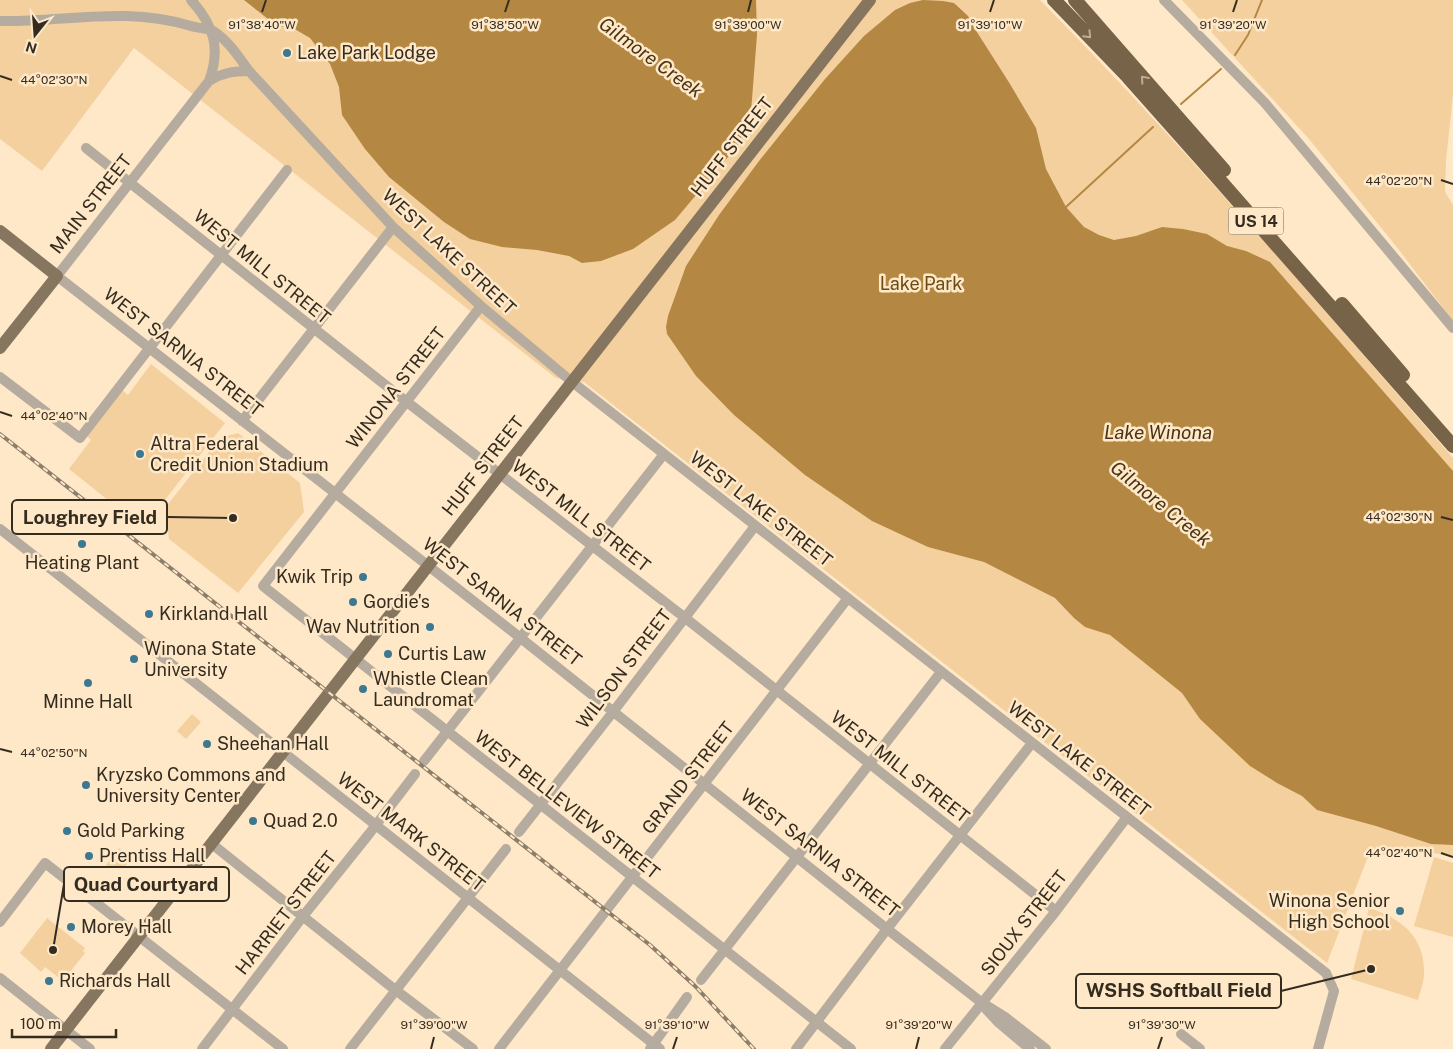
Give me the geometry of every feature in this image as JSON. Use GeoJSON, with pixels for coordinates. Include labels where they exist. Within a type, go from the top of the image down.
{"type":"FeatureCollection","features":[{"type":"Feature","properties":{"kind":"highway","name":"US 14"},"geometry":{"type":"LineString","coordinates":[[1054,0],[1128,77],[1210,168],[1453,446]]}},
{"type":"Feature","properties":{"kind":"highway","name":"US 14"},"geometry":{"type":"LineString","coordinates":[[1075,0],[1453,432]]}},
{"type":"Feature","properties":{"kind":"main road","name":"HUFF STREET"},"geometry":{"type":"LineString","coordinates":[[51,1049],[870,0]]}},
{"type":"Feature","properties":{"kind":"main road","name":"WEST SARNIA STREET"},"geometry":{"type":"LineString","coordinates":[[0,231],[57,276]]}},
{"type":"Feature","properties":{"kind":"main road","name":"MAIN STREET"},"geometry":{"type":"LineString","coordinates":[[0,348],[57,276]]}},
{"type":"Feature","properties":{"kind":"street"},"geometry":{"type":"LineString","coordinates":[[191,0],[204,14],[212,31]]}},
{"type":"Feature","properties":{"kind":"street"},"geometry":{"type":"LineString","coordinates":[[1164,0],[1265,103],[1453,328]]}},
{"type":"Feature","properties":{"kind":"street"},"geometry":{"type":"LineString","coordinates":[[0,21],[116,15],[146,16],[212,31]]}},
{"type":"Feature","properties":{"kind":"street","name":"WEST LAKE STREET"},"geometry":{"type":"LineString","coordinates":[[212,31],[238,56],[249,71],[393,227],[481,306],[572,381],[755,526],[1326,973],[1334,992],[1318,1049]]}},
{"type":"Feature","properties":{"kind":"street","name":"MAIN STREET"},"geometry":{"type":"LineString","coordinates":[[57,276],[208,81],[216,56],[212,31]]}},
{"type":"Feature","properties":{"kind":"street"},"geometry":{"type":"LineString","coordinates":[[208,81],[227,73],[249,71]]}},
{"type":"Feature","properties":{"kind":"street","name":"WEST MILL STREET"},"geometry":{"type":"LineString","coordinates":[[86,148],[1056,911]]}},
{"type":"Feature","properties":{"kind":"street"},"geometry":{"type":"LineString","coordinates":[[0,377],[80,438],[287,170]]}},
{"type":"Feature","properties":{"kind":"street"},"geometry":{"type":"LineString","coordinates":[[242,421],[393,227]]}},
{"type":"Feature","properties":{"kind":"street","name":"WEST SARNIA STREET"},"geometry":{"type":"LineString","coordinates":[[57,276],[428,565],[887,929],[981,1002],[1005,1017],[1046,1049]]}},
{"type":"Feature","properties":{"kind":"street","name":"WINONA STREET"},"geometry":{"type":"LineString","coordinates":[[263,586],[481,306]]}},
{"type":"Feature","properties":{"kind":"street"},"geometry":{"type":"LineString","coordinates":[[424,761],[664,454]]}},
{"type":"Feature","properties":{"kind":"street","name":"WILSON STREET"},"geometry":{"type":"LineString","coordinates":[[519,832],[755,526]]}},
{"type":"Feature","properties":{"kind":"street","name":"WEST MARK STREET"},"geometry":{"type":"LineString","coordinates":[[2,534],[560,969],[655,1047]]}},
{"type":"Feature","properties":{"kind":"street","name":"WEST BELLEVIEW STREET"},"geometry":{"type":"LineString","coordinates":[[263,586],[851,1049]]}},
{"type":"Feature","properties":{"kind":"street","name":"GRAND STREET"},"geometry":{"type":"LineString","coordinates":[[499,1049],[848,598]]}},
{"type":"Feature","properties":{"kind":"street"},"geometry":{"type":"LineString","coordinates":[[700,980],[940,672]]}},
{"type":"Feature","properties":{"kind":"street"},"geometry":{"type":"LineString","coordinates":[[796,1049],[1032,743]]}},
{"type":"Feature","properties":{"kind":"street","name":"HARRIET STREET"},"geometry":{"type":"LineString","coordinates":[[202,1049],[415,774]]}},
{"type":"Feature","properties":{"kind":"street","name":"SIOUX STREET"},"geometry":{"type":"LineString","coordinates":[[945,1049],[1056,911],[1127,816]]}},
{"type":"Feature","properties":{"kind":"street"},"geometry":{"type":"LineString","coordinates":[[212,844],[473,1049]]}},
{"type":"Feature","properties":{"kind":"street"},"geometry":{"type":"LineString","coordinates":[[350,1049],[506,849]]}},
{"type":"Feature","properties":{"kind":"street"},"geometry":{"type":"LineString","coordinates":[[0,922],[45,863],[283,1049]]}},
{"type":"Feature","properties":{"kind":"street"},"geometry":{"type":"LineString","coordinates":[[0,978],[90,1049]]}},
{"type":"Feature","properties":{"kind":"street"},"geometry":{"type":"LineString","coordinates":[[655,1047],[688,997]]}},
{"type":"Feature","properties":{"kind":"street","name":"WEST SARNIA STREET"},"geometry":{"type":"LineString","coordinates":[[981,1002],[999,1023],[1030,1049]]}},
{"type":"Feature","properties":{"kind":"street"},"geometry":{"type":"LineString","coordinates":[[1181,1034],[1200,1049]]}},
{"type":"Feature","properties":{"kind":"green space","name":"Lake Park"},"geometry":{"type":"Polygon","coordinates":[[[0,0],[1040,0],[1199,169],[1453,458],[1453,856],[1433,853],[1390,853],[1367,859],[1327,963],[584,382],[556,378],[134,48],[42,171],[0,139],[0,0]]]}},
{"type":"Feature","properties":{"kind":"green space"},"geometry":{"type":"Polygon","coordinates":[[[1182,0],[1453,0],[1453,94],[1446,161],[1445,192],[1453,205],[1453,321],[1396,246],[1309,139],[1182,0]]]}},
{"type":"Feature","properties":{"kind":"green space","name":"Altra Federal Credit Union Stadium"},"geometry":{"type":"Polygon","coordinates":[[[151,364],[225,423],[143,528],[69,469],[91,440],[86,435],[122,390],[128,395],[151,364]]]}},
{"type":"Feature","properties":{"kind":"green space"},"geometry":{"type":"Polygon","coordinates":[[[238,433],[300,483],[304,512],[238,593],[169,539],[165,508],[220,438],[238,433]]]}},
{"type":"Feature","properties":{"kind":"green space"},"geometry":{"type":"Polygon","coordinates":[[[192,714],[201,722],[186,739],[177,731],[192,714]]]}},
{"type":"Feature","properties":{"kind":"green space"},"geometry":{"type":"Polygon","coordinates":[[[119,848],[132,857],[118,875],[106,865],[119,848]]]}},
{"type":"Feature","properties":{"kind":"green space"},"geometry":{"type":"Polygon","coordinates":[[[1434,857],[1453,863],[1453,937],[1414,926],[1434,857]]]}},
{"type":"Feature","properties":{"kind":"green space"},"geometry":{"type":"Polygon","coordinates":[[[1369,908],[1401,923],[1415,939],[1423,960],[1424,973],[1418,1000],[1351,979],[1369,908]]]}},
{"type":"Feature","properties":{"kind":"green space"},"geometry":{"type":"Polygon","coordinates":[[[47,918],[85,948],[83,951],[85,953],[63,981],[45,967],[41,972],[20,953],[47,918]]]}},
{"type":"Feature","properties":{"kind":"water","name":"Gilmore Creek"},"geometry":{"type":"Polygon","coordinates":[[[244,0],[756,0],[757,35],[751,111],[739,144],[675,220],[633,249],[601,261],[582,263],[569,256],[537,250],[502,247],[470,239],[444,222],[389,177],[365,149],[342,115],[339,87],[330,64],[310,38],[293,28],[277,26],[244,0]]]}},
{"type":"Feature","properties":{"kind":"water","name":"Lake Winona"},"geometry":{"type":"Polygon","coordinates":[[[923,0],[954,3],[968,16],[1036,128],[1046,169],[1066,207],[1084,227],[1114,240],[1136,236],[1162,227],[1183,229],[1207,234],[1227,246],[1246,251],[1270,262],[1453,471],[1453,845],[1431,844],[1376,826],[1317,810],[1302,796],[1250,766],[1200,719],[1182,693],[1110,635],[1085,627],[1055,598],[984,562],[928,547],[872,521],[805,475],[734,415],[696,376],[667,334],[668,316],[686,266],[719,215],[759,161],[825,79],[864,36],[895,10],[910,3],[923,0]]]}},
{"type":"Feature","properties":{"kind":"waterway"},"geometry":{"type":"LineString","coordinates":[[1235,55],[1248,35],[1262,0]]}},
{"type":"Feature","properties":{"kind":"waterway"},"geometry":{"type":"LineString","coordinates":[[1181,104],[1221,69]]}},
{"type":"Feature","properties":{"kind":"waterway"},"geometry":{"type":"LineString","coordinates":[[1066,207],[1153,127]]}},
{"type":"Feature","properties":{"kind":"railway"},"geometry":{"type":"LineString","coordinates":[[0,434],[650,945],[695,986],[754,1049]]}},
{"type":"Feature","properties":{"kind":"place","name":"Lake Park Lodge"},"geometry":{"type":"Point","coordinates":[287,53]}},
{"type":"Feature","properties":{"kind":"place","name":"Altra Federal Credit Union Stadium"},"geometry":{"type":"Point","coordinates":[140,454]}},
{"type":"Feature","properties":{"kind":"place","name":"Loughrey Field"},"geometry":{"type":"Point","coordinates":[233,518]}},
{"type":"Feature","properties":{"kind":"place","name":"Heating Plant"},"geometry":{"type":"Point","coordinates":[82,544]}},
{"type":"Feature","properties":{"kind":"place","name":"Kwik Trip"},"geometry":{"type":"Point","coordinates":[363,577]}},
{"type":"Feature","properties":{"kind":"place","name":"Gordie's"},"geometry":{"type":"Point","coordinates":[353,602]}},
{"type":"Feature","properties":{"kind":"place","name":"Kirkland Hall"},"geometry":{"type":"Point","coordinates":[149,614]}},
{"type":"Feature","properties":{"kind":"place","name":"Wav Nutrition"},"geometry":{"type":"Point","coordinates":[430,627]}},
{"type":"Feature","properties":{"kind":"place","name":"Curtis Law"},"geometry":{"type":"Point","coordinates":[388,654]}},
{"type":"Feature","properties":{"kind":"place","name":"Winona State University"},"geometry":{"type":"Point","coordinates":[134,659]}},
{"type":"Feature","properties":{"kind":"place","name":"Minne Hall"},"geometry":{"type":"Point","coordinates":[88,683]}},
{"type":"Feature","properties":{"kind":"place","name":"Whistle Clean Laundromat"},"geometry":{"type":"Point","coordinates":[363,689]}},
{"type":"Feature","properties":{"kind":"place","name":"Sheehan Hall"},"geometry":{"type":"Point","coordinates":[207,744]}},
{"type":"Feature","properties":{"kind":"place","name":"Kryzsko Commons and University Center"},"geometry":{"type":"Point","coordinates":[86,785]}},
{"type":"Feature","properties":{"kind":"place","name":"Quad 2.0"},"geometry":{"type":"Point","coordinates":[253,821]}},
{"type":"Feature","properties":{"kind":"place","name":"Gold Parking"},"geometry":{"type":"Point","coordinates":[67,831]}},
{"type":"Feature","properties":{"kind":"place","name":"Prentiss Hall"},"geometry":{"type":"Point","coordinates":[89,856]}},
{"type":"Feature","properties":{"kind":"place","name":"Winona Senior High School"},"geometry":{"type":"Point","coordinates":[1400,911]}},
{"type":"Feature","properties":{"kind":"place","name":"Morey Hall"},"geometry":{"type":"Point","coordinates":[71,927]}},
{"type":"Feature","properties":{"kind":"place","name":"Quad Courtyard"},"geometry":{"type":"Point","coordinates":[53,950]}},
{"type":"Feature","properties":{"kind":"place","name":"WSHS Softball Field"},"geometry":{"type":"Point","coordinates":[1371,969]}},
{"type":"Feature","properties":{"kind":"place","name":"Richards Hall"},"geometry":{"type":"Point","coordinates":[49,981]}}]}
